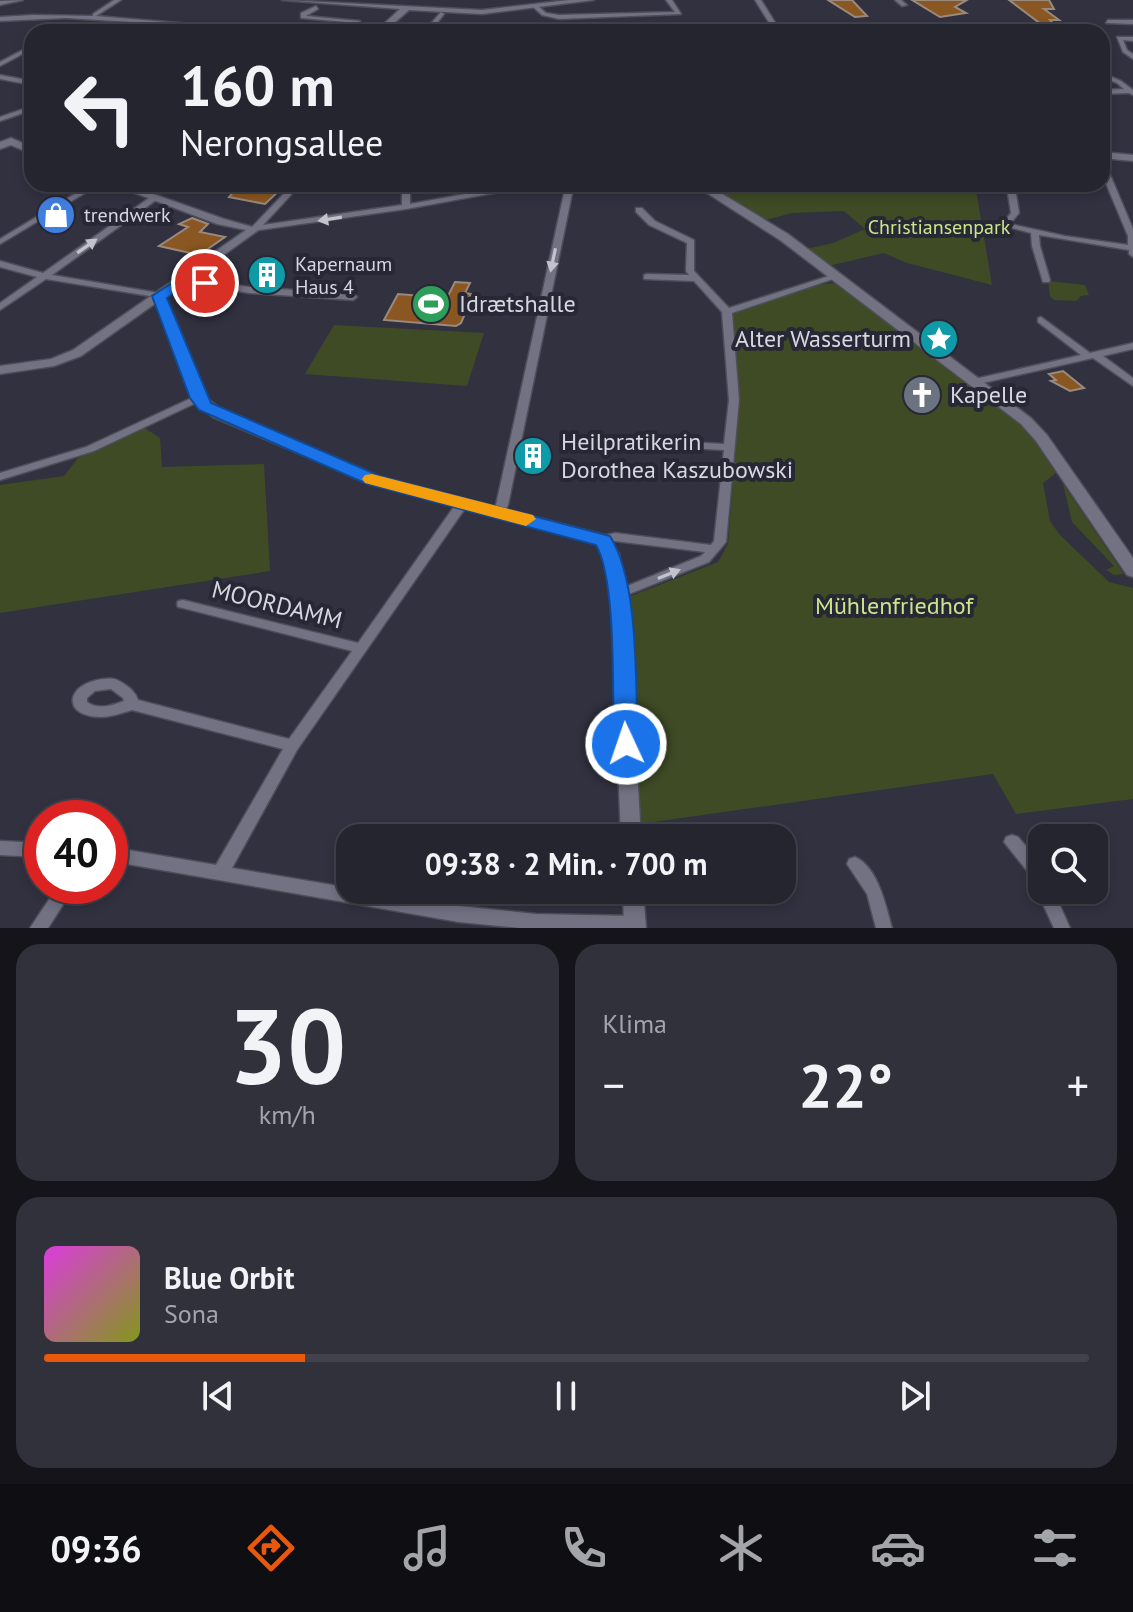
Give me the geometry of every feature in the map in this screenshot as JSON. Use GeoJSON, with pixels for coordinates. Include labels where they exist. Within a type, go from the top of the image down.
{"type":"FeatureCollection","features":[{"type":"Feature","properties":{"kind":"main road"},"geometry":{"type":"LineString","coordinates":[[0,3],[19,0]]}},
{"type":"Feature","properties":{"kind":"main road"},"geometry":{"type":"LineString","coordinates":[[286,0],[320,5],[482,12],[590,0]]}},
{"type":"Feature","properties":{"kind":"main road"},"geometry":{"type":"LineString","coordinates":[[301,0],[406,8]]}},
{"type":"Feature","properties":{"kind":"main road"},"geometry":{"type":"LineString","coordinates":[[390,24],[406,8]]}},
{"type":"Feature","properties":{"kind":"main road"},"geometry":{"type":"LineString","coordinates":[[4,141],[24,148]]}},
{"type":"Feature","properties":{"kind":"main road"},"geometry":{"type":"LineString","coordinates":[[1110,156],[1133,158]]}},
{"type":"Feature","properties":{"kind":"main road"},"geometry":{"type":"LineString","coordinates":[[711,192],[784,237],[1010,407],[1042,438],[1133,571]]}},
{"type":"Feature","properties":{"kind":"street"},"geometry":{"type":"LineString","coordinates":[[94,16],[118,0]]}},
{"type":"Feature","properties":{"kind":"street"},"geometry":{"type":"LineString","coordinates":[[536,7],[547,15],[559,17],[679,13],[669,0]]}},
{"type":"Feature","properties":{"kind":"street"},"geometry":{"type":"LineString","coordinates":[[758,0],[773,24]]}},
{"type":"Feature","properties":{"kind":"street"},"geometry":{"type":"LineString","coordinates":[[898,0],[904,5]]}},
{"type":"Feature","properties":{"kind":"street"},"geometry":{"type":"LineString","coordinates":[[320,5],[303,14],[303,17],[357,21]]}},
{"type":"Feature","properties":{"kind":"street"},"geometry":{"type":"LineString","coordinates":[[433,24],[441,14]]}},
{"type":"Feature","properties":{"kind":"street"},"geometry":{"type":"LineString","coordinates":[[0,19],[94,16],[182,24]]}},
{"type":"Feature","properties":{"kind":"street"},"geometry":{"type":"LineString","coordinates":[[130,24],[141,20]]}},
{"type":"Feature","properties":{"kind":"street"},"geometry":{"type":"LineString","coordinates":[[1108,22],[1133,22]]}},
{"type":"Feature","properties":{"kind":"street"},"geometry":{"type":"LineString","coordinates":[[1133,39],[1119,38],[1125,51],[1133,57]]}},
{"type":"Feature","properties":{"kind":"street"},"geometry":{"type":"LineString","coordinates":[[0,64],[22,52]]}},
{"type":"Feature","properties":{"kind":"street"},"geometry":{"type":"LineString","coordinates":[[0,77],[24,82]]}},
{"type":"Feature","properties":{"kind":"street"},"geometry":{"type":"LineString","coordinates":[[1110,79],[1132,92]]}},
{"type":"Feature","properties":{"kind":"street"},"geometry":{"type":"LineString","coordinates":[[1110,92],[1132,92]]}},
{"type":"Feature","properties":{"kind":"street"},"geometry":{"type":"LineString","coordinates":[[0,119],[24,111]]}},
{"type":"Feature","properties":{"kind":"street"},"geometry":{"type":"LineString","coordinates":[[1012,194],[1015,213],[1005,225],[1132,250],[1132,236],[1110,184]]}},
{"type":"Feature","properties":{"kind":"street"},"geometry":{"type":"LineString","coordinates":[[0,242],[83,192]]}},
{"type":"Feature","properties":{"kind":"street"},"geometry":{"type":"LineString","coordinates":[[138,192],[221,222],[255,229],[488,192]]}},
{"type":"Feature","properties":{"kind":"street"},"geometry":{"type":"LineString","coordinates":[[0,370],[54,362],[77,353],[255,229],[289,192]]}},
{"type":"Feature","properties":{"kind":"street"},"geometry":{"type":"LineString","coordinates":[[406,192],[406,207]]}},
{"type":"Feature","properties":{"kind":"street"},"geometry":{"type":"LineString","coordinates":[[498,512],[502,505],[568,192]]}},
{"type":"Feature","properties":{"kind":"street"},"geometry":{"type":"LineString","coordinates":[[0,307],[155,198]]}},
{"type":"Feature","properties":{"kind":"street"},"geometry":{"type":"LineString","coordinates":[[619,594],[705,559],[714,549],[721,536],[734,400],[727,312],[694,278],[689,265],[691,242],[652,223],[639,210]]}},
{"type":"Feature","properties":{"kind":"street"},"geometry":{"type":"LineString","coordinates":[[1035,232],[1046,280]]}},
{"type":"Feature","properties":{"kind":"street"},"geometry":{"type":"LineString","coordinates":[[0,264],[44,276],[159,296]]}},
{"type":"Feature","properties":{"kind":"street"},"geometry":{"type":"LineString","coordinates":[[647,277],[694,278]]}},
{"type":"Feature","properties":{"kind":"street"},"geometry":{"type":"LineString","coordinates":[[727,312],[835,277]]}},
{"type":"Feature","properties":{"kind":"street"},"geometry":{"type":"LineString","coordinates":[[183,280],[249,290],[353,297]]}},
{"type":"Feature","properties":{"kind":"street"},"geometry":{"type":"LineString","coordinates":[[159,296],[198,398],[218,414],[374,480],[462,504],[603,540],[615,537],[714,549]]}},
{"type":"Feature","properties":{"kind":"street"},"geometry":{"type":"LineString","coordinates":[[1041,320],[1133,383]]}},
{"type":"Feature","properties":{"kind":"street"},"geometry":{"type":"LineString","coordinates":[[974,382],[1133,346]]}},
{"type":"Feature","properties":{"kind":"street"},"geometry":{"type":"LineString","coordinates":[[0,477],[90,449],[198,398]]}},
{"type":"Feature","properties":{"kind":"street"},"geometry":{"type":"LineString","coordinates":[[650,443],[729,447]]}},
{"type":"Feature","properties":{"kind":"street"},"geometry":{"type":"LineString","coordinates":[[221,872],[292,746],[462,504]]}},
{"type":"Feature","properties":{"kind":"street"},"geometry":{"type":"LineString","coordinates":[[603,540],[611,554],[619,594],[630,824]]}},
{"type":"Feature","properties":{"kind":"street","name":"MOORDAMM"},"geometry":{"type":"LineString","coordinates":[[183,604],[360,648]]}},
{"type":"Feature","properties":{"kind":"street"},"geometry":{"type":"LineString","coordinates":[[131,704],[292,746]]}},
{"type":"Feature","properties":{"kind":"street"},"geometry":{"type":"LineString","coordinates":[[1012,842],[1028,860]]}},
{"type":"Feature","properties":{"kind":"street"},"geometry":{"type":"LineString","coordinates":[[0,848],[24,849]]}},
{"type":"Feature","properties":{"kind":"street"},"geometry":{"type":"LineString","coordinates":[[128,857],[459,914],[536,922],[635,926],[634,904]]}},
{"type":"Feature","properties":{"kind":"street"},"geometry":{"type":"LineString","coordinates":[[855,864],[874,891],[884,928]]}},
{"type":"Feature","properties":{"kind":"street"},"geometry":{"type":"LineString","coordinates":[[38,928],[55,904]]}},
{"type":"Feature","properties":{"kind":"street"},"geometry":{"type":"LineString","coordinates":[[1051,904],[1062,928]]}},
{"type":"Feature","properties":{"kind":"green space","name":"Christiansenpark"},"geometry":{"type":"Polygon","coordinates":[[[718,192],[976,192],[992,285],[907,263],[884,253],[828,266],[806,249],[833,243],[865,229],[844,211],[792,213],[766,220],[718,192]]]}},
{"type":"Feature","properties":{"kind":"green space"},"geometry":{"type":"Polygon","coordinates":[[[1048,281],[1085,285],[1089,295],[1081,296],[1076,301],[1054,300],[1050,296],[1048,281]]]}},
{"type":"Feature","properties":{"kind":"green space","name":"Mühlenfriedhof"},"geometry":{"type":"Polygon","coordinates":[[[835,283],[1018,423],[1034,440],[1056,473],[1043,483],[1050,521],[1060,535],[1109,582],[1133,588],[1133,799],[1016,814],[993,774],[639,824],[626,598],[718,562],[728,544],[739,407],[733,314],[816,285],[835,283]]]}},
{"type":"Feature","properties":{"kind":"green space"},"geometry":{"type":"Polygon","coordinates":[[[334,325],[484,333],[467,386],[305,374],[334,325]]]}},
{"type":"Feature","properties":{"kind":"green space"},"geometry":{"type":"Polygon","coordinates":[[[143,427],[160,438],[162,467],[264,464],[270,571],[0,613],[0,485],[64,476],[78,458],[143,427]]]}},
{"type":"Feature","properties":{"kind":"green space"},"geometry":{"type":"Polygon","coordinates":[[[1063,484],[1124,574],[1114,575],[1106,570],[1114,566],[1072,522],[1063,484]]]}},
{"type":"Feature","properties":{"kind":"building"},"geometry":{"type":"Polygon","coordinates":[[[828,0],[852,0],[867,16],[855,17],[828,0]]]}},
{"type":"Feature","properties":{"kind":"building"},"geometry":{"type":"Polygon","coordinates":[[[912,0],[967,0],[955,7],[966,13],[940,17],[912,0]]]}},
{"type":"Feature","properties":{"kind":"building"},"geometry":{"type":"Polygon","coordinates":[[[1009,0],[1049,0],[1054,9],[1044,9],[1059,20],[1050,20],[1053,24],[1041,24],[1009,0]]]}},
{"type":"Feature","properties":{"kind":"building"},"geometry":{"type":"Polygon","coordinates":[[[233,192],[278,192],[265,204],[229,197],[233,192]]]}},
{"type":"Feature","properties":{"kind":"building"},"geometry":{"type":"Polygon","coordinates":[[[192,218],[208,224],[200,232],[225,237],[199,255],[159,246],[188,227],[179,224],[192,218]]]}},
{"type":"Feature","properties":{"kind":"building","name":"Idrætshalle"},"geometry":{"type":"Polygon","coordinates":[[[455,282],[470,283],[465,293],[471,294],[461,323],[456,326],[384,320],[398,294],[447,298],[455,282]]]}},
{"type":"Feature","properties":{"kind":"building"},"geometry":{"type":"Polygon","coordinates":[[[1063,371],[1084,388],[1070,391],[1051,381],[1056,380],[1049,374],[1063,371]]]}},
{"type":"Feature","properties":{"kind":"slow traffic"},"geometry":{"type":"LineString","coordinates":[[372,479],[526,519]]}},
{"type":"Feature","properties":{"kind":"place","name":"trendwerk"},"geometry":{"type":"Point","coordinates":[56,215]}},
{"type":"Feature","properties":{"kind":"place","name":"Kapernaum Haus 4"},"geometry":{"type":"Point","coordinates":[267,275]}},
{"type":"Feature","properties":{"kind":"place","name":"Idrætshalle"},"geometry":{"type":"Point","coordinates":[431,304]}},
{"type":"Feature","properties":{"kind":"place","name":"Alter Wasserturm"},"geometry":{"type":"Point","coordinates":[939,339]}},
{"type":"Feature","properties":{"kind":"place","name":"Kapelle"},"geometry":{"type":"Point","coordinates":[922,395]}},
{"type":"Feature","properties":{"kind":"place","name":"Heilpratikerin Dorothea Kaszubowski"},"geometry":{"type":"Point","coordinates":[533,456]}},
{"type":"Feature","properties":{"kind":"route"},"geometry":{"type":"LineString","coordinates":[[205,283],[183,280],[159,296],[198,398],[205,407],[374,480],[603,540],[611,554],[619,594],[626,744]]}}]}
